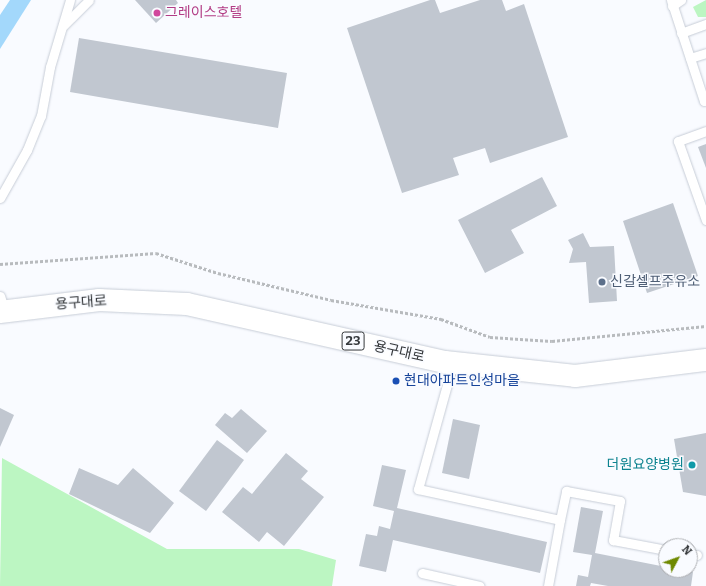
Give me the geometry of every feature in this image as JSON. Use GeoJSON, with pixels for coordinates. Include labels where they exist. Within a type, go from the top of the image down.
{"type":"FeatureCollection","features":[{"type":"Feature","properties":{"kind":"main road","name":"용구대로"},"geometry":{"type":"LineString","coordinates":[[2,306],[99,300],[187,304],[453,363],[575,376],[706,360]]}},
{"type":"Feature","properties":{"kind":"lane"},"geometry":{"type":"LineString","coordinates":[[0,198],[27,150],[41,116],[50,67],[64,25],[70,0]]}},
{"type":"Feature","properties":{"kind":"lane"},"geometry":{"type":"LineString","coordinates":[[64,25],[89,0]]}},
{"type":"Feature","properties":{"kind":"lane"},"geometry":{"type":"LineString","coordinates":[[681,0],[672,3],[704,101],[706,100]]}},
{"type":"Feature","properties":{"kind":"lane"},"geometry":{"type":"LineString","coordinates":[[681,32],[706,24]]}},
{"type":"Feature","properties":{"kind":"lane"},"geometry":{"type":"LineString","coordinates":[[690,58],[706,53]]}},
{"type":"Feature","properties":{"kind":"lane"},"geometry":{"type":"LineString","coordinates":[[706,131],[678,141],[706,220]]}},
{"type":"Feature","properties":{"kind":"lane"},"geometry":{"type":"LineString","coordinates":[[453,363],[418,489],[560,520]]}},
{"type":"Feature","properties":{"kind":"lane"},"geometry":{"type":"LineString","coordinates":[[548,586],[566,491],[620,501],[613,540],[658,548]]}},
{"type":"Feature","properties":{"kind":"lane"},"geometry":{"type":"LineString","coordinates":[[422,573],[480,586]]}},
{"type":"Feature","properties":{"kind":"path"},"geometry":{"type":"LineString","coordinates":[[0,264],[156,253],[218,273],[331,300],[441,319],[490,337],[552,341],[706,326]]}},
{"type":"Feature","properties":{"kind":"green space"},"geometry":{"type":"Polygon","coordinates":[[[706,0],[706,17],[698,17],[693,7],[706,0]]]}},
{"type":"Feature","properties":{"kind":"green space"},"geometry":{"type":"Polygon","coordinates":[[[2,458],[167,549],[299,549],[336,560],[332,586],[0,586],[2,458]]]}},
{"type":"Feature","properties":{"kind":"water"},"geometry":{"type":"Polygon","coordinates":[[[10,0],[31,0],[0,49],[0,15],[10,0]]]}},
{"type":"Feature","properties":{"kind":"building","name":"그레이스호텔"},"geometry":{"type":"Polygon","coordinates":[[[135,0],[176,0],[178,3],[156,23],[135,0]]]}},
{"type":"Feature","properties":{"kind":"building"},"geometry":{"type":"Polygon","coordinates":[[[430,0],[435,0],[440,13],[480,0],[502,0],[506,11],[524,4],[568,137],[490,163],[485,148],[453,158],[459,175],[402,193],[347,28],[430,0]]]}},
{"type":"Feature","properties":{"kind":"building"},"geometry":{"type":"Polygon","coordinates":[[[79,38],[287,73],[278,128],[70,92],[79,38]]]}},
{"type":"Feature","properties":{"kind":"building"},"geometry":{"type":"Polygon","coordinates":[[[706,144],[706,168],[698,147],[706,144]]]}},
{"type":"Feature","properties":{"kind":"building"},"geometry":{"type":"Polygon","coordinates":[[[542,177],[557,206],[511,230],[524,253],[485,273],[458,220],[542,177]]]}},
{"type":"Feature","properties":{"kind":"building"},"geometry":{"type":"Polygon","coordinates":[[[673,203],[698,276],[647,293],[623,221],[673,203]]]}},
{"type":"Feature","properties":{"kind":"building","name":"신갈셀프주유소"},"geometry":{"type":"Polygon","coordinates":[[[583,233],[590,247],[614,246],[617,301],[589,303],[586,262],[569,263],[573,249],[568,240],[583,233]]]}},
{"type":"Feature","properties":{"kind":"building"},"geometry":{"type":"Polygon","coordinates":[[[0,408],[14,415],[0,447],[0,408]]]}},
{"type":"Feature","properties":{"kind":"building"},"geometry":{"type":"Polygon","coordinates":[[[241,409],[267,431],[247,453],[215,425],[225,413],[232,418],[241,409]]]}},
{"type":"Feature","properties":{"kind":"building"},"geometry":{"type":"Polygon","coordinates":[[[453,419],[480,425],[469,479],[442,473],[453,419]]]}},
{"type":"Feature","properties":{"kind":"building","name":"더원요양병원"},"geometry":{"type":"Polygon","coordinates":[[[706,433],[706,496],[683,492],[674,439],[706,433]]]}},
{"type":"Feature","properties":{"kind":"building"},"geometry":{"type":"Polygon","coordinates":[[[217,440],[244,460],[206,511],[179,491],[217,440]]]}},
{"type":"Feature","properties":{"kind":"building"},"geometry":{"type":"Polygon","coordinates":[[[286,453],[308,471],[301,479],[324,497],[284,546],[267,532],[259,542],[222,512],[243,487],[252,494],[286,453]]]}},
{"type":"Feature","properties":{"kind":"building"},"geometry":{"type":"Polygon","coordinates":[[[382,465],[406,470],[397,508],[547,542],[540,573],[393,540],[386,572],[359,566],[366,534],[377,536],[379,526],[390,529],[394,511],[373,506],[382,465]]]}},
{"type":"Feature","properties":{"kind":"building"},"geometry":{"type":"Polygon","coordinates":[[[79,468],[118,485],[133,468],[174,503],[150,533],[69,494],[79,468]]]}},
{"type":"Feature","properties":{"kind":"building"},"geometry":{"type":"Polygon","coordinates":[[[581,507],[603,511],[595,553],[658,565],[658,578],[692,578],[691,586],[608,586],[591,583],[590,586],[576,586],[578,575],[588,577],[592,555],[573,552],[581,507]]]}},
{"type":"Feature","properties":{"kind":"place","name":"그레이스호텔"},"geometry":{"type":"Point","coordinates":[157,13]}},
{"type":"Feature","properties":{"kind":"place","name":"신갈셀프주유소"},"geometry":{"type":"Point","coordinates":[602,282]}},
{"type":"Feature","properties":{"kind":"place","name":"현대아파트인성마을"},"geometry":{"type":"Point","coordinates":[396,381]}},
{"type":"Feature","properties":{"kind":"place","name":"더원요양병원"},"geometry":{"type":"Point","coordinates":[692,465]}}]}
